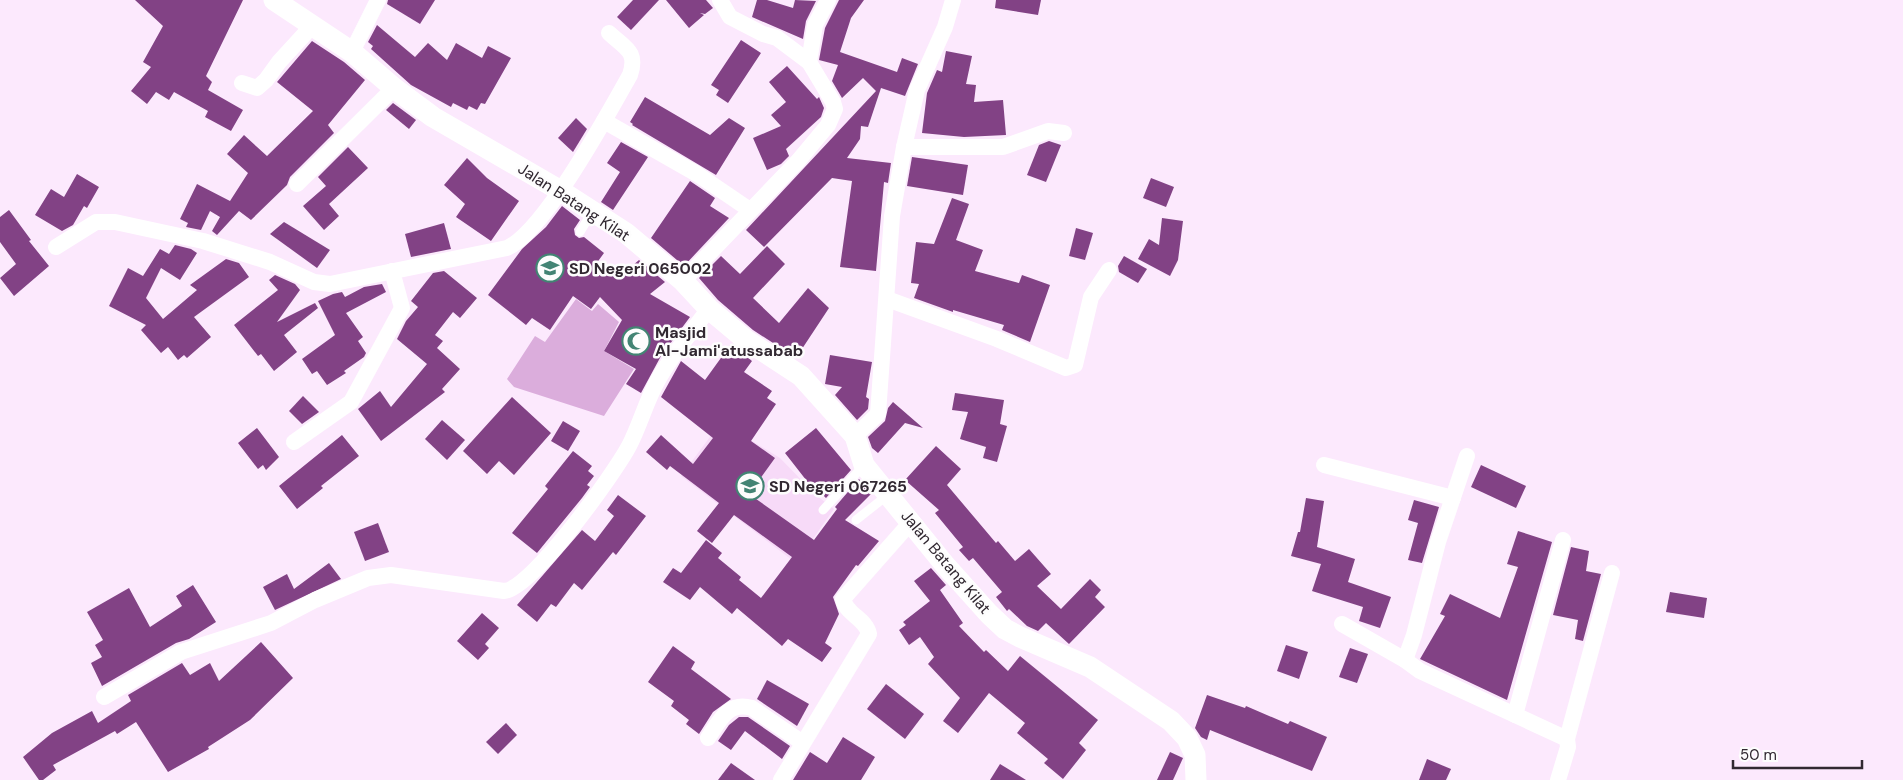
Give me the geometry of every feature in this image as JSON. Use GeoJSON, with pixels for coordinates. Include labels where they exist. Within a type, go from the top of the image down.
{"type":"FeatureCollection","features":[{"type":"Feature","properties":{"kind":"street","name":"Jalan Batang Kilat"},"geometry":{"type":"LineString","coordinates":[[274,0],[352,52],[394,88],[433,117],[561,191],[626,233],[683,281],[709,309],[746,340],[801,376],[855,436],[864,465],[890,494],[971,596],[1005,629],[1090,667],[1171,721],[1187,738],[1196,755],[1196,780]]}},
{"type":"Feature","properties":{"kind":"street"},"geometry":{"type":"LineString","coordinates":[[352,52],[378,0]]}},
{"type":"Feature","properties":{"kind":"street"},"geometry":{"type":"LineString","coordinates":[[683,281],[798,161],[833,117],[833,102],[809,62],[777,38],[763,34],[730,17],[720,0]]}},
{"type":"Feature","properties":{"kind":"street"},"geometry":{"type":"LineString","coordinates":[[809,62],[815,25],[828,0]]}},
{"type":"Feature","properties":{"kind":"street"},"geometry":{"type":"LineString","coordinates":[[855,436],[878,414],[892,216],[904,147],[917,90],[946,27],[954,0]]}},
{"type":"Feature","properties":{"kind":"street"},"geometry":{"type":"LineString","coordinates":[[242,83],[257,88],[312,26]]}},
{"type":"Feature","properties":{"kind":"street"},"geometry":{"type":"LineString","coordinates":[[56,248],[96,222],[115,222],[204,241],[270,262],[314,282],[330,284],[507,248],[518,244],[561,191],[630,75],[635,63],[633,54],[608,33]]}},
{"type":"Feature","properties":{"kind":"street"},"geometry":{"type":"LineString","coordinates":[[297,184],[394,88]]}},
{"type":"Feature","properties":{"kind":"street"},"geometry":{"type":"LineString","coordinates":[[604,120],[697,174],[750,210]]}},
{"type":"Feature","properties":{"kind":"street"},"geometry":{"type":"LineString","coordinates":[[904,147],[1003,147],[1048,131],[1064,133]]}},
{"type":"Feature","properties":{"kind":"street"},"geometry":{"type":"LineString","coordinates":[[887,299],[1070,368],[1075,365],[1091,296],[1109,270]]}},
{"type":"Feature","properties":{"kind":"street"},"geometry":{"type":"LineString","coordinates":[[294,442],[352,402],[368,375],[382,343],[402,308],[392,271]]}},
{"type":"Feature","properties":{"kind":"street"},"geometry":{"type":"LineString","coordinates":[[104,697],[181,652],[271,624],[315,600],[373,577],[391,575],[504,591],[517,587],[538,568],[576,523],[629,446],[658,378],[709,309]]}},
{"type":"Feature","properties":{"kind":"street"},"geometry":{"type":"LineString","coordinates":[[1405,660],[1414,635],[1438,542],[1467,456]]}},
{"type":"Feature","properties":{"kind":"street"},"geometry":{"type":"LineString","coordinates":[[1324,465],[1453,498]]}},
{"type":"Feature","properties":{"kind":"street"},"geometry":{"type":"LineString","coordinates":[[781,780],[869,634],[868,626],[844,607],[843,599],[911,522]]}},
{"type":"Feature","properties":{"kind":"street"},"geometry":{"type":"LineString","coordinates":[[1515,715],[1564,540]]}},
{"type":"Feature","properties":{"kind":"street"},"geometry":{"type":"LineString","coordinates":[[1558,780],[1568,748],[1568,739],[1612,573]]}},
{"type":"Feature","properties":{"kind":"street"},"geometry":{"type":"LineString","coordinates":[[1342,624],[1405,660],[1420,671],[1568,739]]}},
{"type":"Feature","properties":{"kind":"street"},"geometry":{"type":"LineString","coordinates":[[708,738],[726,712],[744,706],[752,708],[802,743]]}},
{"type":"Feature","properties":{"kind":"lane"},"geometry":{"type":"LineString","coordinates":[[580,232],[592,212]]}},
{"type":"Feature","properties":{"kind":"lane"},"geometry":{"type":"LineString","coordinates":[[823,510],[864,465]]}},
{"type":"Feature","properties":{"kind":"lane"},"geometry":{"type":"LineString","coordinates":[[856,520],[890,494]]}},
{"type":"Feature","properties":{"kind":"shaded area"},"geometry":{"type":"Polygon","coordinates":[[[576,299],[592,311],[598,304],[619,322],[604,351],[634,369],[604,416],[514,387],[507,379],[535,336],[545,342],[576,299]]]}},
{"type":"Feature","properties":{"kind":"shaded area","name":"SD Negeri 067265"},"geometry":{"type":"Polygon","coordinates":[[[721,422],[780,458],[816,495],[834,509],[796,563],[681,476],[721,422]]]}},
{"type":"Feature","properties":{"kind":"building"},"geometry":{"type":"Polygon","coordinates":[[[135,0],[243,0],[206,76],[212,82],[208,90],[243,110],[231,131],[205,117],[208,111],[174,92],[169,100],[156,92],[147,104],[131,91],[151,67],[143,62],[163,26],[135,0]]]}},
{"type":"Feature","properties":{"kind":"building"},"geometry":{"type":"Polygon","coordinates":[[[388,0],[435,0],[420,24],[387,4],[388,0]]]}},
{"type":"Feature","properties":{"kind":"building"},"geometry":{"type":"Polygon","coordinates":[[[633,0],[659,0],[631,30],[617,17],[633,0]]]}},
{"type":"Feature","properties":{"kind":"building"},"geometry":{"type":"Polygon","coordinates":[[[666,0],[706,0],[713,8],[705,14],[700,13],[704,15],[689,28],[666,0]]]}},
{"type":"Feature","properties":{"kind":"building"},"geometry":{"type":"Polygon","coordinates":[[[757,0],[767,0],[793,8],[795,0],[816,1],[806,21],[803,39],[752,17],[757,0]]]}},
{"type":"Feature","properties":{"kind":"building"},"geometry":{"type":"Polygon","coordinates":[[[839,0],[864,0],[851,18],[840,52],[897,72],[902,58],[918,64],[905,96],[881,88],[868,127],[861,126],[860,139],[847,158],[891,163],[888,183],[884,182],[876,271],[840,267],[852,181],[832,178],[764,247],[746,230],[876,91],[863,78],[842,98],[832,81],[838,65],[819,60],[825,28],[839,0]]]}},
{"type":"Feature","properties":{"kind":"building"},"geometry":{"type":"Polygon","coordinates":[[[996,0],[1041,0],[1038,15],[995,8],[996,0]]]}},
{"type":"Feature","properties":{"kind":"building"},"geometry":{"type":"Polygon","coordinates":[[[377,25],[415,57],[428,43],[447,60],[456,43],[482,58],[488,46],[511,58],[485,104],[481,103],[477,110],[469,106],[467,110],[453,103],[451,107],[411,85],[371,49],[373,46],[368,42],[377,25]]]}},
{"type":"Feature","properties":{"kind":"building"},"geometry":{"type":"Polygon","coordinates":[[[741,40],[761,53],[728,103],[716,95],[719,90],[711,85],[741,40]]]}},
{"type":"Feature","properties":{"kind":"building"},"geometry":{"type":"Polygon","coordinates":[[[312,41],[344,62],[365,80],[328,125],[334,133],[290,177],[287,185],[251,220],[239,211],[217,235],[212,231],[220,217],[210,211],[201,230],[186,227],[188,223],[180,219],[197,184],[230,201],[248,173],[227,154],[244,135],[267,156],[313,111],[277,82],[312,41]]]}},
{"type":"Feature","properties":{"kind":"building"},"geometry":{"type":"Polygon","coordinates":[[[946,51],[972,56],[966,84],[976,85],[974,102],[1003,100],[1006,135],[964,137],[922,133],[927,93],[937,70],[942,72],[946,51]]]}},
{"type":"Feature","properties":{"kind":"building"},"geometry":{"type":"Polygon","coordinates":[[[787,66],[817,99],[819,97],[824,108],[821,117],[786,149],[789,156],[781,164],[767,170],[753,138],[781,126],[771,115],[786,102],[769,82],[787,66]]]}},
{"type":"Feature","properties":{"kind":"building"},"geometry":{"type":"Polygon","coordinates":[[[645,97],[710,135],[729,118],[745,128],[716,175],[632,125],[630,122],[645,97]]]}},
{"type":"Feature","properties":{"kind":"building"},"geometry":{"type":"Polygon","coordinates":[[[393,103],[416,120],[409,129],[386,110],[393,103]]]}},
{"type":"Feature","properties":{"kind":"building"},"geometry":{"type":"Polygon","coordinates":[[[576,118],[587,129],[573,152],[558,138],[576,118]]]}},
{"type":"Feature","properties":{"kind":"building"},"geometry":{"type":"Polygon","coordinates":[[[1049,141],[1061,145],[1046,182],[1027,175],[1039,145],[1049,141]]]}},
{"type":"Feature","properties":{"kind":"building"},"geometry":{"type":"Polygon","coordinates":[[[621,142],[648,157],[613,210],[601,202],[620,172],[607,163],[621,142]]]}},
{"type":"Feature","properties":{"kind":"building"},"geometry":{"type":"Polygon","coordinates":[[[348,147],[368,168],[329,204],[339,216],[324,230],[303,206],[326,186],[318,177],[348,147]]]}},
{"type":"Feature","properties":{"kind":"building"},"geometry":{"type":"Polygon","coordinates":[[[912,157],[968,165],[963,195],[907,186],[912,157]]]}},
{"type":"Feature","properties":{"kind":"building"},"geometry":{"type":"Polygon","coordinates":[[[467,158],[487,178],[519,201],[491,241],[456,217],[465,204],[444,185],[467,158]]]}},
{"type":"Feature","properties":{"kind":"building"},"geometry":{"type":"Polygon","coordinates":[[[77,174],[99,187],[87,208],[84,206],[73,225],[62,231],[35,215],[51,189],[64,197],[77,174]]]}},
{"type":"Feature","properties":{"kind":"building"},"geometry":{"type":"Polygon","coordinates":[[[1151,178],[1174,187],[1166,207],[1143,198],[1151,178]]]}},
{"type":"Feature","properties":{"kind":"building"},"geometry":{"type":"Polygon","coordinates":[[[690,181],[715,198],[710,206],[729,218],[684,266],[651,238],[690,181]]]}},
{"type":"Feature","properties":{"kind":"building"},"geometry":{"type":"Polygon","coordinates":[[[952,198],[969,204],[956,240],[983,250],[975,271],[1019,283],[1022,275],[1050,285],[1030,342],[1002,330],[1004,325],[953,310],[953,312],[914,298],[919,284],[911,283],[916,242],[934,244],[952,198]]]}},
{"type":"Feature","properties":{"kind":"building"},"geometry":{"type":"Polygon","coordinates":[[[562,206],[580,220],[574,229],[575,235],[579,238],[584,237],[604,253],[596,264],[617,279],[639,260],[665,282],[650,294],[690,317],[661,356],[641,393],[626,384],[636,369],[604,351],[622,320],[600,297],[591,309],[573,296],[550,330],[532,318],[526,325],[488,295],[522,249],[546,227],[562,206]]]}},
{"type":"Feature","properties":{"kind":"building"},"geometry":{"type":"Polygon","coordinates":[[[9,210],[31,240],[29,241],[49,266],[14,296],[0,278],[16,264],[0,242],[0,217],[9,210]]]}},
{"type":"Feature","properties":{"kind":"building"},"geometry":{"type":"Polygon","coordinates":[[[1162,218],[1183,221],[1178,260],[1170,276],[1138,259],[1149,239],[1159,245],[1162,218]]]}},
{"type":"Feature","properties":{"kind":"building"},"geometry":{"type":"Polygon","coordinates":[[[284,222],[330,250],[317,268],[270,234],[284,222]]]}},
{"type":"Feature","properties":{"kind":"building"},"geometry":{"type":"Polygon","coordinates":[[[444,223],[451,249],[411,257],[405,234],[444,223]]]}},
{"type":"Feature","properties":{"kind":"building"},"geometry":{"type":"Polygon","coordinates":[[[1076,228],[1093,233],[1085,260],[1069,256],[1076,228]]]}},
{"type":"Feature","properties":{"kind":"building"},"geometry":{"type":"Polygon","coordinates":[[[175,245],[191,249],[197,253],[180,280],[161,268],[146,298],[163,319],[197,290],[190,285],[226,259],[239,263],[249,277],[194,317],[211,337],[187,358],[184,355],[178,360],[168,347],[161,353],[141,330],[146,325],[109,306],[128,268],[143,276],[160,249],[169,254],[175,245]]]}},
{"type":"Feature","properties":{"kind":"building"},"geometry":{"type":"Polygon","coordinates":[[[767,246],[785,264],[753,298],[779,323],[808,288],[829,308],[796,358],[753,330],[718,300],[699,278],[721,256],[740,274],[767,246]]]}},
{"type":"Feature","properties":{"kind":"building"},"geometry":{"type":"Polygon","coordinates":[[[1124,256],[1147,269],[1138,283],[1119,272],[1118,266],[1124,256]]]}},
{"type":"Feature","properties":{"kind":"building"},"geometry":{"type":"Polygon","coordinates":[[[444,271],[477,298],[460,318],[453,312],[435,335],[443,341],[437,348],[460,369],[442,389],[445,392],[381,441],[358,409],[380,391],[391,407],[427,364],[397,339],[406,321],[418,307],[411,301],[433,273],[444,271]]]}},
{"type":"Feature","properties":{"kind":"building"},"geometry":{"type":"Polygon","coordinates":[[[275,275],[295,284],[300,290],[277,322],[315,303],[318,308],[284,335],[297,352],[274,371],[261,354],[258,356],[234,325],[278,290],[269,280],[275,275]]]}},
{"type":"Feature","properties":{"kind":"building"},"geometry":{"type":"Polygon","coordinates":[[[382,284],[386,292],[346,313],[363,337],[358,341],[366,353],[364,357],[344,371],[346,373],[327,385],[317,371],[312,374],[302,359],[335,335],[318,301],[342,292],[345,297],[364,287],[382,284]]]}},
{"type":"Feature","properties":{"kind":"building"},"geometry":{"type":"Polygon","coordinates":[[[731,344],[752,361],[744,372],[772,391],[767,398],[776,404],[751,441],[775,458],[749,494],[814,540],[837,509],[835,507],[859,479],[871,494],[845,520],[879,541],[858,566],[856,565],[833,597],[839,614],[825,643],[832,648],[822,662],[788,639],[782,646],[737,608],[732,614],[700,587],[690,600],[663,582],[673,568],[681,573],[706,540],[722,553],[718,558],[741,577],[739,580],[761,598],[792,557],[734,515],[712,543],[697,531],[719,503],[670,466],[667,470],[646,452],[661,435],[693,464],[713,438],[661,397],[681,361],[705,380],[731,344]]]}},
{"type":"Feature","properties":{"kind":"building"},"geometry":{"type":"Polygon","coordinates":[[[830,355],[872,362],[866,397],[869,399],[868,409],[857,420],[835,395],[842,387],[825,384],[830,355]]]}},
{"type":"Feature","properties":{"kind":"building"},"geometry":{"type":"Polygon","coordinates":[[[955,393],[1004,400],[1000,424],[1007,426],[997,462],[983,458],[986,447],[960,439],[968,412],[952,410],[955,393]]]}},
{"type":"Feature","properties":{"kind":"building"},"geometry":{"type":"Polygon","coordinates":[[[303,396],[319,412],[302,424],[289,411],[303,396]]]}},
{"type":"Feature","properties":{"kind":"building"},"geometry":{"type":"Polygon","coordinates":[[[512,397],[551,433],[514,475],[499,461],[487,474],[463,451],[512,397]]]}},
{"type":"Feature","properties":{"kind":"building"},"geometry":{"type":"Polygon","coordinates":[[[893,402],[923,428],[905,423],[878,453],[872,448],[868,437],[885,421],[888,408],[893,402]]]}},
{"type":"Feature","properties":{"kind":"building"},"geometry":{"type":"Polygon","coordinates":[[[442,420],[465,440],[447,460],[425,439],[442,420]]]}},
{"type":"Feature","properties":{"kind":"building"},"geometry":{"type":"Polygon","coordinates":[[[563,421],[580,431],[568,451],[551,441],[563,421]]]}},
{"type":"Feature","properties":{"kind":"building"},"geometry":{"type":"Polygon","coordinates":[[[257,428],[279,457],[266,470],[263,465],[258,469],[238,443],[257,428]]]}},
{"type":"Feature","properties":{"kind":"building"},"geometry":{"type":"Polygon","coordinates":[[[816,428],[851,470],[826,498],[820,492],[817,494],[785,453],[816,428]]]}},
{"type":"Feature","properties":{"kind":"building"},"geometry":{"type":"Polygon","coordinates":[[[342,435],[359,456],[321,486],[323,488],[297,509],[279,486],[342,435]]]}},
{"type":"Feature","properties":{"kind":"building"},"geometry":{"type":"Polygon","coordinates":[[[936,446],[961,469],[947,485],[996,543],[998,541],[1015,561],[1029,549],[1051,574],[1037,586],[1061,609],[1090,579],[1101,590],[1095,597],[1105,607],[1069,644],[1046,623],[1038,631],[1027,626],[1009,609],[1007,611],[996,597],[1002,592],[973,558],[969,561],[959,550],[963,547],[935,513],[939,510],[905,480],[936,446]]]}},
{"type":"Feature","properties":{"kind":"building"},"geometry":{"type":"Polygon","coordinates":[[[573,451],[592,466],[588,471],[594,476],[587,485],[590,487],[582,498],[537,553],[512,533],[548,489],[545,486],[573,451]]]}},
{"type":"Feature","properties":{"kind":"building"},"geometry":{"type":"Polygon","coordinates":[[[1481,465],[1526,486],[1516,508],[1471,487],[1481,465]]]}},
{"type":"Feature","properties":{"kind":"building"},"geometry":{"type":"Polygon","coordinates":[[[618,495],[646,516],[616,555],[613,552],[582,590],[574,583],[556,607],[551,604],[537,622],[517,605],[582,530],[595,541],[614,516],[607,510],[618,495]]]}},
{"type":"Feature","properties":{"kind":"building"},"geometry":{"type":"Polygon","coordinates":[[[1306,498],[1324,501],[1317,547],[1355,559],[1348,582],[1391,597],[1380,628],[1359,621],[1363,607],[1312,591],[1321,564],[1291,556],[1298,532],[1300,532],[1306,498]]]}},
{"type":"Feature","properties":{"kind":"building"},"geometry":{"type":"Polygon","coordinates":[[[1414,500],[1439,507],[1422,563],[1408,560],[1418,523],[1408,520],[1414,500]]]}},
{"type":"Feature","properties":{"kind":"building"},"geometry":{"type":"Polygon","coordinates":[[[378,523],[389,552],[365,561],[354,532],[378,523]]]}},
{"type":"Feature","properties":{"kind":"building"},"geometry":{"type":"Polygon","coordinates":[[[1518,531],[1552,542],[1507,700],[1420,659],[1445,616],[1440,614],[1450,594],[1500,618],[1518,567],[1507,564],[1518,531]]]}},
{"type":"Feature","properties":{"kind":"building"},"geometry":{"type":"Polygon","coordinates":[[[1571,547],[1589,551],[1586,571],[1601,574],[1583,641],[1575,639],[1578,620],[1553,615],[1571,547]]]}},
{"type":"Feature","properties":{"kind":"building"},"geometry":{"type":"Polygon","coordinates":[[[329,563],[341,579],[275,610],[263,587],[287,574],[294,589],[329,563]]]}},
{"type":"Feature","properties":{"kind":"building"},"geometry":{"type":"Polygon","coordinates":[[[931,568],[946,585],[940,590],[963,623],[959,626],[984,652],[986,650],[1008,671],[1020,656],[1098,720],[1079,743],[1086,750],[1063,779],[1044,763],[1048,759],[1017,733],[1025,723],[989,693],[958,733],[943,721],[960,698],[928,664],[934,657],[920,637],[909,645],[899,630],[906,625],[903,622],[930,601],[914,581],[931,568]]]}},
{"type":"Feature","properties":{"kind":"building"},"geometry":{"type":"Polygon","coordinates":[[[193,585],[216,622],[189,639],[176,643],[102,686],[91,663],[102,657],[95,645],[103,640],[87,612],[129,588],[150,627],[182,606],[176,596],[193,585]]]}},
{"type":"Feature","properties":{"kind":"building"},"geometry":{"type":"Polygon","coordinates":[[[1670,592],[1707,598],[1704,618],[1666,612],[1670,592]]]}},
{"type":"Feature","properties":{"kind":"building"},"geometry":{"type":"Polygon","coordinates":[[[482,613],[499,628],[485,644],[489,648],[478,660],[457,641],[482,613]]]}},
{"type":"Feature","properties":{"kind":"building"},"geometry":{"type":"Polygon","coordinates":[[[261,642],[293,678],[250,720],[208,747],[209,749],[168,772],[136,722],[117,734],[115,731],[53,765],[56,770],[43,780],[39,780],[23,757],[52,733],[92,711],[98,723],[131,701],[128,695],[182,663],[190,675],[210,663],[219,681],[261,642]]]}},
{"type":"Feature","properties":{"kind":"building"},"geometry":{"type":"Polygon","coordinates":[[[1286,645],[1308,652],[1299,679],[1277,671],[1286,645]]]}},
{"type":"Feature","properties":{"kind":"building"},"geometry":{"type":"Polygon","coordinates":[[[673,646],[695,662],[691,669],[731,699],[713,712],[699,734],[686,724],[689,720],[671,706],[674,701],[648,682],[673,646]]]}},
{"type":"Feature","properties":{"kind":"building"},"geometry":{"type":"Polygon","coordinates":[[[1350,648],[1368,654],[1357,683],[1339,677],[1350,648]]]}},
{"type":"Feature","properties":{"kind":"building"},"geometry":{"type":"Polygon","coordinates":[[[767,680],[809,704],[797,726],[757,699],[767,680]]]}},
{"type":"Feature","properties":{"kind":"building"},"geometry":{"type":"Polygon","coordinates":[[[886,684],[924,714],[905,739],[867,709],[886,684]]]}},
{"type":"Feature","properties":{"kind":"building"},"geometry":{"type":"Polygon","coordinates":[[[1207,695],[1245,708],[1246,706],[1288,724],[1290,721],[1327,737],[1312,771],[1210,730],[1207,740],[1201,737],[1195,728],[1207,695]]]}},
{"type":"Feature","properties":{"kind":"building"},"geometry":{"type":"Polygon","coordinates":[[[739,717],[748,717],[790,746],[782,759],[745,731],[731,750],[718,741],[729,725],[739,717]]]}},
{"type":"Feature","properties":{"kind":"building"},"geometry":{"type":"Polygon","coordinates":[[[506,723],[517,735],[498,754],[486,742],[506,723]]]}},
{"type":"Feature","properties":{"kind":"building"},"geometry":{"type":"Polygon","coordinates":[[[843,737],[875,757],[861,780],[793,780],[810,752],[827,763],[843,737]]]}},
{"type":"Feature","properties":{"kind":"building"},"geometry":{"type":"Polygon","coordinates":[[[1170,752],[1183,758],[1173,780],[1157,780],[1170,752]]]}},
{"type":"Feature","properties":{"kind":"building"},"geometry":{"type":"Polygon","coordinates":[[[1427,759],[1451,769],[1446,780],[1419,780],[1427,759]]]}},
{"type":"Feature","properties":{"kind":"building"},"geometry":{"type":"Polygon","coordinates":[[[731,763],[755,780],[718,780],[731,763]]]}},
{"type":"Feature","properties":{"kind":"building"},"geometry":{"type":"Polygon","coordinates":[[[1000,764],[1026,780],[990,780],[1000,764]]]}},
{"type":"Feature","properties":{"kind":"place","name":"SD Negeri 065002"},"geometry":{"type":"Point","coordinates":[550,268]}},
{"type":"Feature","properties":{"kind":"place","name":"Masjid Al-Jami'atussabab"},"geometry":{"type":"Point","coordinates":[636,341]}},
{"type":"Feature","properties":{"kind":"place","name":"SD Negeri 067265"},"geometry":{"type":"Point","coordinates":[750,486]}}]}
